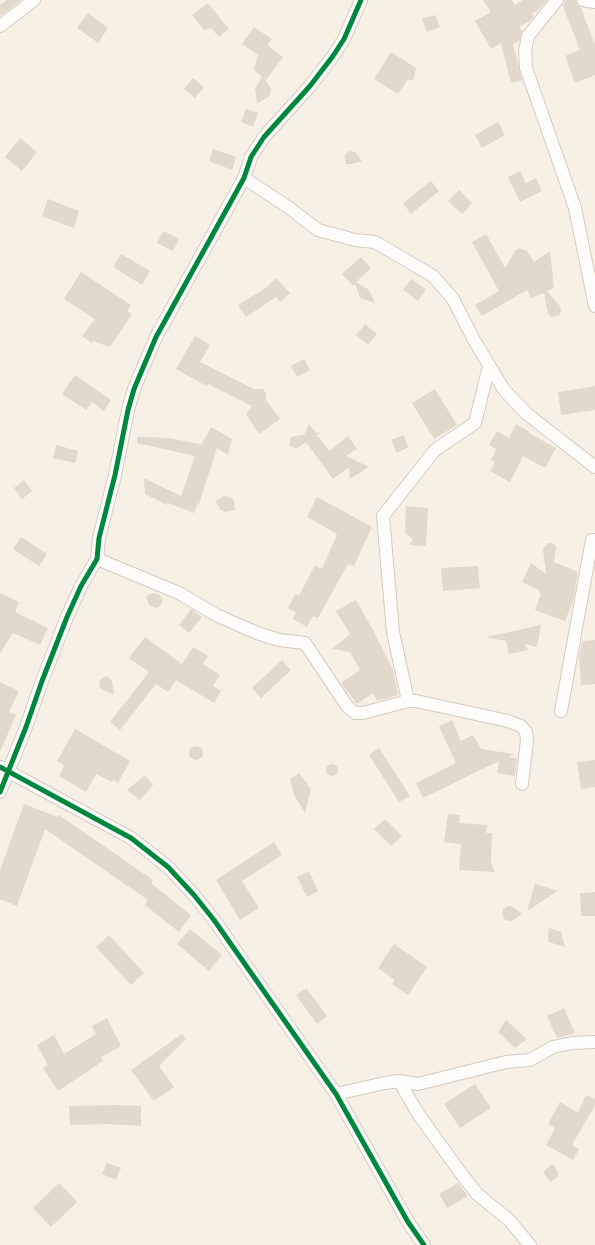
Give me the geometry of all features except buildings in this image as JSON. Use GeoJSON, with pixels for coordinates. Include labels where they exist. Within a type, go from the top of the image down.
{"type":"FeatureCollection","features":[{"type":"Feature","properties":{"kind":"street"},"geometry":{"type":"LineString","coordinates":[[0,26],[34,0]]}},
{"type":"Feature","properties":{"kind":"street"},"geometry":{"type":"LineString","coordinates":[[0,792],[5,769],[67,616],[81,586],[97,559],[99,538],[115,475],[126,418],[134,389],[156,337],[244,178],[251,158],[264,137],[310,86],[333,56],[344,39],[361,0]]}},
{"type":"Feature","properties":{"kind":"street"},"geometry":{"type":"LineString","coordinates":[[557,0],[528,36],[525,52],[526,68],[575,208],[595,306]]}},
{"type":"Feature","properties":{"kind":"street"},"geometry":{"type":"LineString","coordinates":[[584,0],[595,2]]}},
{"type":"Feature","properties":{"kind":"street"},"geometry":{"type":"LineString","coordinates":[[244,178],[288,207],[318,230],[355,240],[375,242],[433,276],[453,299],[504,390],[550,434],[595,467]]}},
{"type":"Feature","properties":{"kind":"street"},"geometry":{"type":"LineString","coordinates":[[408,701],[393,632],[383,516],[435,450],[475,423],[489,366]]}},
{"type":"Feature","properties":{"kind":"street"},"geometry":{"type":"LineString","coordinates":[[561,712],[592,540],[595,540]]}},
{"type":"Feature","properties":{"kind":"street"},"geometry":{"type":"LineString","coordinates":[[97,559],[179,593],[216,615],[257,633],[279,640],[305,642],[347,706],[356,713],[363,713],[408,701],[508,721],[520,726],[526,732],[527,740],[522,784]]}},
{"type":"Feature","properties":{"kind":"street"},"geometry":{"type":"LineString","coordinates":[[5,769],[131,838],[168,868],[194,895],[214,920],[336,1094],[408,1222],[424,1245]]}},
{"type":"Feature","properties":{"kind":"street"},"geometry":{"type":"LineString","coordinates":[[336,1094],[399,1081],[418,1084],[506,1062],[530,1060],[553,1047],[572,1043],[595,1042]]}},
{"type":"Feature","properties":{"kind":"street"},"geometry":{"type":"LineString","coordinates":[[399,1081],[419,1115],[472,1187],[482,1199],[509,1220],[530,1245]]}},
{"type":"Feature","properties":{"kind":"cycle path"},"geometry":{"type":"LineString","coordinates":[[0,792],[67,617],[81,586],[97,559],[99,538],[115,475],[128,410],[134,389],[156,337],[244,178],[251,157],[264,137],[310,86],[333,56],[344,39],[361,0]]}},
{"type":"Feature","properties":{"kind":"cycle path"},"geometry":{"type":"LineString","coordinates":[[0,767],[131,838],[168,867],[194,895],[214,920],[336,1094],[408,1222],[424,1245]]}}]}
